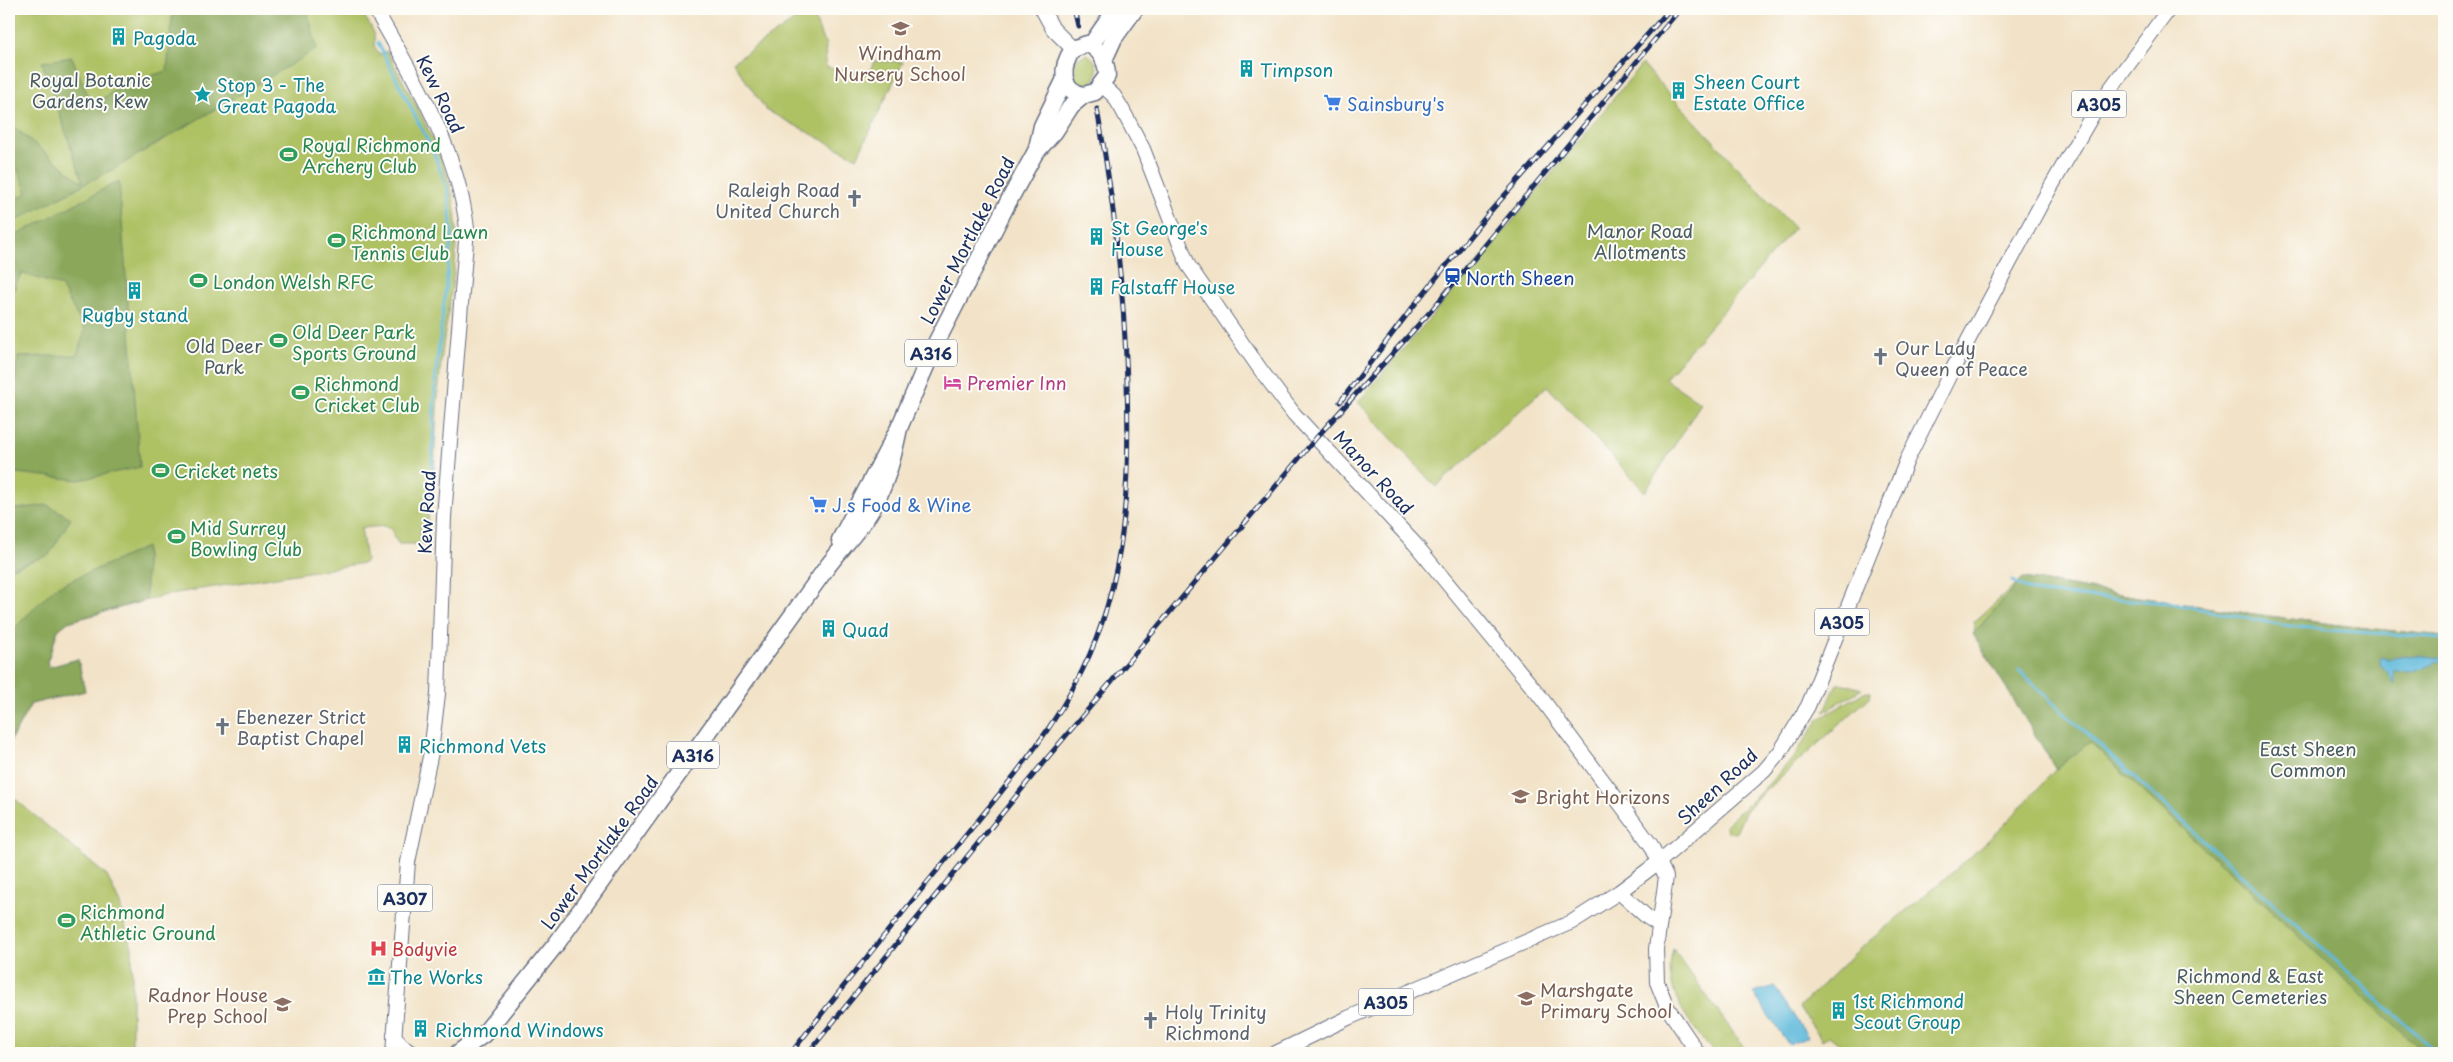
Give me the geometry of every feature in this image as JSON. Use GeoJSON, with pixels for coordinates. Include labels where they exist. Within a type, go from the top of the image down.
{"type":"FeatureCollection","features":[{"type":"Feature","properties":{"kind":"highway"},"geometry":{"type":"LineString","coordinates":[[1091,45],[1116,9]]}},
{"type":"Feature","properties":{"kind":"highway"},"geometry":{"type":"LineString","coordinates":[[1104,60],[1114,38],[1135,9]]}},
{"type":"Feature","properties":{"kind":"highway"},"geometry":{"type":"LineString","coordinates":[[1082,44],[1091,45],[1104,60],[1107,76],[1094,93],[1084,95],[1073,92],[1064,81],[1065,63],[1073,49],[1082,44]]}},
{"type":"Feature","properties":{"kind":"highway","name":"Lower Mortlake Road"},"geometry":{"type":"LineString","coordinates":[[474,1053],[484,1034],[610,872],[827,567],[850,518],[899,428],[935,345],[1035,153],[1042,126],[1064,81]]}},
{"type":"Feature","properties":{"kind":"highway","name":"Lower Mortlake Road"},"geometry":{"type":"LineString","coordinates":[[1035,153],[1055,131],[1071,106],[1084,95]]}},
{"type":"Feature","properties":{"kind":"highway","name":"Lower Mortlake Road"},"geometry":{"type":"LineString","coordinates":[[458,1053],[484,1034]]}},
{"type":"Feature","properties":{"kind":"main road","name":"Kew Road"},"geometry":{"type":"LineString","coordinates":[[375,9],[443,141],[460,187],[467,229],[444,517],[438,694],[431,752],[408,862],[393,1053]]}},
{"type":"Feature","properties":{"kind":"main road"},"geometry":{"type":"LineString","coordinates":[[1042,9],[1056,33],[1073,49]]}},
{"type":"Feature","properties":{"kind":"main road","name":"Sheen Road"},"geometry":{"type":"LineString","coordinates":[[1276,1053],[1348,1018],[1561,927],[1619,892],[1660,861],[1758,777],[1780,752],[1796,728],[1824,671],[1864,563],[1907,460],[1983,314],[2041,204],[2097,107],[2169,9]]}},
{"type":"Feature","properties":{"kind":"main road","name":"Manor Road"},"geometry":{"type":"LineString","coordinates":[[1102,85],[1114,96],[1143,149],[1188,265],[1260,369],[1294,414],[1415,544],[1538,695],[1651,845],[1660,861]]}},
{"type":"Feature","properties":{"kind":"main road"},"geometry":{"type":"LineString","coordinates":[[1660,861],[1666,878],[1658,924],[1656,967],[1660,992],[1674,1018],[1698,1053]]}},
{"type":"Feature","properties":{"kind":"main road"},"geometry":{"type":"LineString","coordinates":[[1619,892],[1642,913],[1658,924]]}},
{"type":"Feature","properties":{"kind":"main road"},"geometry":{"type":"LineString","coordinates":[[394,1035],[401,1045],[413,1053]]}},
{"type":"Feature","properties":{"kind":"green space","name":"Old Deer Park"},"geometry":{"type":"Polygon","coordinates":[[[9,9],[359,9],[373,31],[374,45],[379,55],[387,51],[439,153],[451,189],[455,209],[456,251],[438,391],[433,502],[429,506],[428,520],[421,527],[420,538],[426,544],[399,544],[393,536],[392,528],[387,528],[386,526],[361,528],[366,561],[364,563],[170,594],[68,622],[58,630],[47,662],[49,668],[78,659],[85,691],[31,704],[9,743],[9,9]]]}},
{"type":"Feature","properties":{"kind":"green space"},"geometry":{"type":"Polygon","coordinates":[[[173,9],[307,9],[317,49],[117,167],[9,224],[9,202],[27,193],[9,147],[9,123],[83,183],[42,62],[72,57],[92,106],[125,83],[167,71],[173,9]]]}},
{"type":"Feature","properties":{"kind":"green space"},"geometry":{"type":"Polygon","coordinates":[[[816,14],[815,19],[823,41],[826,42],[825,64],[828,68],[869,73],[874,61],[903,62],[857,158],[766,110],[733,62],[801,16],[816,14]]]}},
{"type":"Feature","properties":{"kind":"green space"},"geometry":{"type":"Polygon","coordinates":[[[1087,54],[1096,63],[1097,70],[1093,82],[1084,86],[1076,81],[1072,69],[1076,59],[1087,54]]]}},
{"type":"Feature","properties":{"kind":"green space","name":"Manor Road Allotments"},"geometry":{"type":"Polygon","coordinates":[[[1642,64],[1794,228],[1665,379],[1701,403],[1645,492],[1547,386],[1436,487],[1358,402],[1501,235],[1642,64]]]}},
{"type":"Feature","properties":{"kind":"green space"},"geometry":{"type":"Polygon","coordinates":[[[119,181],[140,467],[79,480],[9,472],[9,396],[12,393],[18,357],[77,355],[85,330],[61,286],[21,273],[9,302],[9,239],[119,181]]]}},
{"type":"Feature","properties":{"kind":"green space"},"geometry":{"type":"Polygon","coordinates":[[[47,505],[71,518],[49,555],[9,569],[9,510],[47,505]]]}},
{"type":"Feature","properties":{"kind":"green space"},"geometry":{"type":"Polygon","coordinates":[[[146,547],[146,600],[68,622],[58,630],[47,662],[49,667],[78,659],[85,691],[31,704],[9,743],[9,634],[54,588],[146,547]]]}},
{"type":"Feature","properties":{"kind":"green space","name":"Richmond & East Sheen Cemeteries"},"geometry":{"type":"Polygon","coordinates":[[[2023,578],[2233,611],[2338,625],[2444,636],[2444,1053],[1836,1053],[1844,1048],[1829,1036],[1822,1040],[1799,1007],[1856,952],[1967,860],[2005,824],[2056,769],[2034,733],[2010,666],[1974,634],[1974,622],[2023,578]]]}},
{"type":"Feature","properties":{"kind":"green space","name":"East Sheen Common"},"geometry":{"type":"Polygon","coordinates":[[[2023,578],[2233,611],[2338,625],[2444,636],[2444,1053],[2424,1053],[2090,742],[2056,769],[1973,634],[2023,578]]]}},
{"type":"Feature","properties":{"kind":"green space"},"geometry":{"type":"Polygon","coordinates":[[[1837,684],[1845,684],[1862,689],[1824,712],[1837,684]]]}},
{"type":"Feature","properties":{"kind":"green space"},"geometry":{"type":"Polygon","coordinates":[[[1866,691],[1871,692],[1870,697],[1755,800],[1744,814],[1736,833],[1728,832],[1725,825],[1760,793],[1793,758],[1819,719],[1866,691]]]}},
{"type":"Feature","properties":{"kind":"green space","name":"Richmond Athletic Ground"},"geometry":{"type":"Polygon","coordinates":[[[9,794],[107,876],[120,904],[128,938],[132,946],[132,1053],[9,1053],[9,794]]]}},
{"type":"Feature","properties":{"kind":"green space"},"geometry":{"type":"Polygon","coordinates":[[[1673,949],[1748,1053],[1714,1053],[1687,1018],[1674,992],[1671,979],[1670,964],[1673,949]]]}},
{"type":"Feature","properties":{"kind":"water"},"geometry":{"type":"Polygon","coordinates":[[[2417,655],[2441,659],[2444,660],[2444,663],[2437,661],[2421,668],[2404,672],[2393,670],[2396,685],[2381,666],[2380,660],[2382,657],[2387,659],[2417,655]]]}},
{"type":"Feature","properties":{"kind":"water"},"geometry":{"type":"Polygon","coordinates":[[[1774,986],[1808,1037],[1789,1045],[1753,993],[1774,986]]]}},
{"type":"Feature","properties":{"kind":"waterway"},"geometry":{"type":"LineString","coordinates":[[378,43],[433,151],[448,192],[452,233],[435,380],[431,504]]}},
{"type":"Feature","properties":{"kind":"waterway"},"geometry":{"type":"LineString","coordinates":[[2012,581],[2024,588],[2041,593],[2170,603],[2282,625],[2444,638]]}},
{"type":"Feature","properties":{"kind":"waterway"},"geometry":{"type":"LineString","coordinates":[[2019,670],[2437,1053]]}},
{"type":"Feature","properties":{"kind":"railway"},"geometry":{"type":"LineString","coordinates":[[1074,9],[1078,26]]}},
{"type":"Feature","properties":{"kind":"railway"},"geometry":{"type":"LineString","coordinates":[[1340,402],[1419,299],[1488,214],[1670,9]]}},
{"type":"Feature","properties":{"kind":"railway"},"geometry":{"type":"LineString","coordinates":[[808,1053],[1043,763],[1317,437],[1430,312],[1680,9]]}},
{"type":"Feature","properties":{"kind":"railway"},"geometry":{"type":"LineString","coordinates":[[791,1053],[1039,742],[1069,696],[1097,637],[1117,566],[1126,493],[1128,456],[1127,382],[1117,246],[1097,109]]}},
{"type":"Feature","properties":{"kind":"place","name":"Windham Nursery School"},"geometry":{"type":"Point","coordinates":[900,29]}},
{"type":"Feature","properties":{"kind":"place","name":"Pagoda"},"geometry":{"type":"Point","coordinates":[119,37]}},
{"type":"Feature","properties":{"kind":"place","name":"Timpson"},"geometry":{"type":"Point","coordinates":[1246,69]}},
{"type":"Feature","properties":{"kind":"place","name":"Sheen Court Estate Office"},"geometry":{"type":"Point","coordinates":[1679,91]}},
{"type":"Feature","properties":{"kind":"place","name":"Stop 3 - The Great Pagoda"},"geometry":{"type":"Point","coordinates":[203,94]}},
{"type":"Feature","properties":{"kind":"place","name":"Sainsbury's"},"geometry":{"type":"Point","coordinates":[1333,103]}},
{"type":"Feature","properties":{"kind":"place","name":"Royal Richmond Archery Club"},"geometry":{"type":"Point","coordinates":[288,154]}},
{"type":"Feature","properties":{"kind":"place","name":"Raleigh Road United Church"},"geometry":{"type":"Point","coordinates":[854,199]}},
{"type":"Feature","properties":{"kind":"place","name":"St George's House"},"geometry":{"type":"Point","coordinates":[1097,237]}},
{"type":"Feature","properties":{"kind":"place","name":"Richmond Lawn Tennis Club"},"geometry":{"type":"Point","coordinates":[337,241]}},
{"type":"Feature","properties":{"kind":"place","name":"North Sheen"},"geometry":{"type":"Point","coordinates":[1452,277]}},
{"type":"Feature","properties":{"kind":"place","name":"London Welsh RFC"},"geometry":{"type":"Point","coordinates":[199,281]}},
{"type":"Feature","properties":{"kind":"place","name":"Falstaff House"},"geometry":{"type":"Point","coordinates":[1096,286]}},
{"type":"Feature","properties":{"kind":"place","name":"Rugby stand"},"geometry":{"type":"Point","coordinates":[135,291]}},
{"type":"Feature","properties":{"kind":"place","name":"Old Deer Park Sports Ground"},"geometry":{"type":"Point","coordinates":[278,341]}},
{"type":"Feature","properties":{"kind":"place","name":"Our Lady Queen of Peace"},"geometry":{"type":"Point","coordinates":[1881,357]}},
{"type":"Feature","properties":{"kind":"place","name":"Premier Inn"},"geometry":{"type":"Point","coordinates":[953,382]}},
{"type":"Feature","properties":{"kind":"place","name":"Richmond Cricket Club"},"geometry":{"type":"Point","coordinates":[300,393]}},
{"type":"Feature","properties":{"kind":"place","name":"Cricket nets"},"geometry":{"type":"Point","coordinates":[160,470]}},
{"type":"Feature","properties":{"kind":"place","name":"J.s Food & Wine"},"geometry":{"type":"Point","coordinates":[818,504]}},
{"type":"Feature","properties":{"kind":"place","name":"Mid Surrey Bowling Club"},"geometry":{"type":"Point","coordinates":[176,537]}},
{"type":"Feature","properties":{"kind":"place","name":"Quad"},"geometry":{"type":"Point","coordinates":[828,629]}},
{"type":"Feature","properties":{"kind":"place","name":"Ebenezer Strict Baptist Chapel"},"geometry":{"type":"Point","coordinates":[222,726]}},
{"type":"Feature","properties":{"kind":"place","name":"Richmond Vets"},"geometry":{"type":"Point","coordinates":[405,745]}},
{"type":"Feature","properties":{"kind":"place","name":"Bright Horizons"},"geometry":{"type":"Point","coordinates":[1521,796]}},
{"type":"Feature","properties":{"kind":"place","name":"Richmond Athletic Ground"},"geometry":{"type":"Point","coordinates":[66,921]}},
{"type":"Feature","properties":{"kind":"place","name":"Bodyvie"},"geometry":{"type":"Point","coordinates":[378,948]}},
{"type":"Feature","properties":{"kind":"place","name":"The Works"},"geometry":{"type":"Point","coordinates":[376,976]}},
{"type":"Feature","properties":{"kind":"place","name":"Marshgate Primary School"},"geometry":{"type":"Point","coordinates":[1526,999]}},
{"type":"Feature","properties":{"kind":"place","name":"Radnor House Prep School"},"geometry":{"type":"Point","coordinates":[282,1004]}},
{"type":"Feature","properties":{"kind":"place","name":"1st Richmond Scout Group"},"geometry":{"type":"Point","coordinates":[1839,1010]}},
{"type":"Feature","properties":{"kind":"place","name":"Holy Trinity Richmond"},"geometry":{"type":"Point","coordinates":[1151,1021]}},
{"type":"Feature","properties":{"kind":"place","name":"Richmond Windows"},"geometry":{"type":"Point","coordinates":[421,1029]}},
{"type":"Feature","properties":{"kind":"park label","name":"Royal Botanic Gardens, Kew"},"geometry":{"type":"Point","coordinates":[90,89]}}]}
